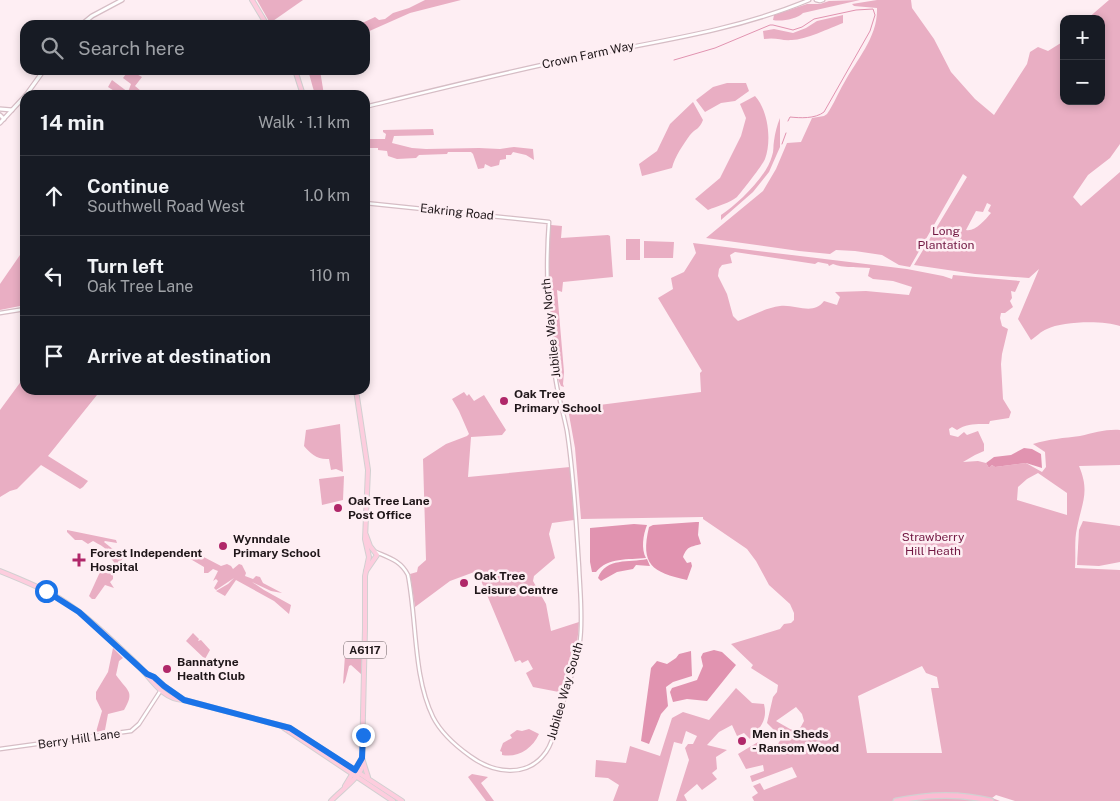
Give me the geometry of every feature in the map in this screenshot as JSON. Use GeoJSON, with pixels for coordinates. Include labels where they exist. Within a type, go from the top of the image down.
{"type":"FeatureCollection","features":[{"type":"Feature","properties":{"kind":"highway"},"geometry":{"type":"LineString","coordinates":[[896,801],[921,796],[946,795],[991,801]]}},
{"type":"Feature","properties":{"kind":"main road"},"geometry":{"type":"LineString","coordinates":[[87,20],[122,0]]}},
{"type":"Feature","properties":{"kind":"main road"},"geometry":{"type":"LineString","coordinates":[[252,0],[264,20]]}},
{"type":"Feature","properties":{"kind":"main road"},"geometry":{"type":"LineString","coordinates":[[29,90],[40,75]]}},
{"type":"Feature","properties":{"kind":"main road"},"geometry":{"type":"LineString","coordinates":[[297,75],[301,90]]}},
{"type":"Feature","properties":{"kind":"main road"},"geometry":{"type":"LineString","coordinates":[[0,123],[20,101]]}},
{"type":"Feature","properties":{"kind":"main road"},"geometry":{"type":"LineString","coordinates":[[0,109],[12,110]]}},
{"type":"Feature","properties":{"kind":"main road"},"geometry":{"type":"LineString","coordinates":[[6,110],[9,114]]}},
{"type":"Feature","properties":{"kind":"main road"},"geometry":{"type":"LineString","coordinates":[[0,114],[4,120]]}},
{"type":"Feature","properties":{"kind":"main road","name":"A6117"},"geometry":{"type":"LineString","coordinates":[[331,801],[363,763],[366,571],[369,555],[365,539],[368,470],[357,395]]}},
{"type":"Feature","properties":{"kind":"main road","name":"A6117"},"geometry":{"type":"LineString","coordinates":[[366,534],[370,546],[375,552],[375,558]]}},
{"type":"Feature","properties":{"kind":"main road"},"geometry":{"type":"LineString","coordinates":[[369,555],[375,552]]}},
{"type":"Feature","properties":{"kind":"main road"},"geometry":{"type":"LineString","coordinates":[[366,571],[375,558],[369,555]]}},
{"type":"Feature","properties":{"kind":"main road"},"geometry":{"type":"LineString","coordinates":[[0,571],[46,591],[79,612],[147,674],[161,691],[178,700],[290,728],[336,757],[393,801]]}},
{"type":"Feature","properties":{"kind":"main road"},"geometry":{"type":"LineString","coordinates":[[147,674],[154,677],[184,700]]}},
{"type":"Feature","properties":{"kind":"main road"},"geometry":{"type":"LineString","coordinates":[[283,727],[345,769],[368,779],[402,801]]}},
{"type":"Feature","properties":{"kind":"main road","name":"A6117"},"geometry":{"type":"LineString","coordinates":[[356,773],[362,758]]}},
{"type":"Feature","properties":{"kind":"main road"},"geometry":{"type":"LineString","coordinates":[[363,763],[368,779]]}},
{"type":"Feature","properties":{"kind":"main road"},"geometry":{"type":"LineString","coordinates":[[345,769],[347,776],[346,784]]}},
{"type":"Feature","properties":{"kind":"street","name":"Crown Farm Way"},"geometry":{"type":"LineString","coordinates":[[370,106],[532,66],[720,29],[766,16],[809,0]]}},
{"type":"Feature","properties":{"kind":"street"},"geometry":{"type":"LineString","coordinates":[[816,0],[823,0]]}},
{"type":"Feature","properties":{"kind":"street","name":"Eakring Road"},"geometry":{"type":"LineString","coordinates":[[370,204],[549,222]]}},
{"type":"Feature","properties":{"kind":"street","name":"Jubilee Way North"},"geometry":{"type":"LineString","coordinates":[[549,222],[546,272],[551,337],[557,386],[572,464],[577,522]]}},
{"type":"Feature","properties":{"kind":"street"},"geometry":{"type":"LineString","coordinates":[[0,314],[20,310]]}},
{"type":"Feature","properties":{"kind":"street","name":"Jubilee Way South"},"geometry":{"type":"LineString","coordinates":[[375,552],[400,563],[408,576],[424,692],[434,720],[453,743],[485,766],[504,772],[519,771],[534,764],[548,750],[574,667],[581,628],[577,522]]}},
{"type":"Feature","properties":{"kind":"street"},"geometry":{"type":"LineString","coordinates":[[375,558],[384,555]]}},
{"type":"Feature","properties":{"kind":"street","name":"Berry Hill Lane"},"geometry":{"type":"LineString","coordinates":[[0,749],[131,731],[139,724],[164,686]]}},
{"type":"Feature","properties":{"kind":"green space"},"geometry":{"type":"Polygon","coordinates":[[[257,0],[303,0],[274,20],[268,20],[257,0]]]}},
{"type":"Feature","properties":{"kind":"green space"},"geometry":{"type":"Polygon","coordinates":[[[425,0],[461,0],[410,13],[370,31],[369,20],[375,17],[379,20],[385,19],[393,13],[425,0]]]}},
{"type":"Feature","properties":{"kind":"green space"},"geometry":{"type":"Polygon","coordinates":[[[860,0],[803,13],[789,20],[773,20],[774,15],[807,4],[860,0]]]}},
{"type":"Feature","properties":{"kind":"green space","name":"Long Plantation"},"geometry":{"type":"Polygon","coordinates":[[[877,0],[911,0],[912,8],[934,39],[951,72],[975,99],[994,115],[1027,64],[1030,52],[1038,47],[1048,51],[1060,44],[1060,105],[1105,105],[1105,15],[1092,15],[1109,0],[1120,0],[1120,144],[1110,158],[1088,175],[1073,197],[1081,206],[1120,172],[1120,326],[1094,322],[1062,324],[1045,330],[1031,340],[1018,319],[1039,269],[1029,278],[975,274],[914,265],[967,177],[963,174],[910,267],[899,265],[882,255],[855,251],[836,250],[830,254],[706,238],[763,191],[776,169],[787,143],[801,142],[812,118],[827,114],[866,47],[874,29],[877,8],[854,6],[852,4],[877,0]],[[987,203],[983,212],[976,211],[966,230],[973,229],[983,222],[991,213],[988,211],[991,205],[987,203]]]}},
{"type":"Feature","properties":{"kind":"green space"},"geometry":{"type":"Polygon","coordinates":[[[843,15],[843,23],[804,38],[788,40],[764,39],[763,31],[774,29],[793,33],[817,21],[843,15]]]}},
{"type":"Feature","properties":{"kind":"green space"},"geometry":{"type":"Polygon","coordinates":[[[125,75],[138,75],[142,77],[135,86],[140,90],[129,90],[131,84],[123,78],[125,75]]]}},
{"type":"Feature","properties":{"kind":"green space"},"geometry":{"type":"Polygon","coordinates":[[[309,75],[321,75],[323,90],[314,90],[309,75]]]}},
{"type":"Feature","properties":{"kind":"green space"},"geometry":{"type":"Polygon","coordinates":[[[112,80],[125,90],[113,90],[108,87],[112,80]]]}},
{"type":"Feature","properties":{"kind":"green space"},"geometry":{"type":"Polygon","coordinates":[[[727,83],[746,83],[749,91],[735,101],[721,103],[705,112],[696,100],[713,87],[727,83]]]}},
{"type":"Feature","properties":{"kind":"green space"},"geometry":{"type":"Polygon","coordinates":[[[755,96],[763,109],[768,126],[768,143],[765,159],[737,197],[708,210],[695,199],[720,178],[741,136],[746,118],[740,104],[755,96]]]}},
{"type":"Feature","properties":{"kind":"green space"},"geometry":{"type":"Polygon","coordinates":[[[693,102],[703,120],[682,147],[672,168],[642,176],[639,164],[657,151],[670,124],[693,102]]]}},
{"type":"Feature","properties":{"kind":"green space"},"geometry":{"type":"Polygon","coordinates":[[[780,118],[780,147],[769,172],[753,192],[721,220],[721,215],[743,197],[758,181],[769,164],[773,154],[775,135],[780,118]]]}},
{"type":"Feature","properties":{"kind":"green space"},"geometry":{"type":"Polygon","coordinates":[[[433,129],[434,135],[394,136],[392,143],[412,148],[500,149],[514,147],[533,149],[534,160],[526,155],[513,152],[511,155],[506,155],[506,159],[500,160],[499,165],[491,167],[485,164],[484,168],[478,169],[471,152],[448,152],[447,154],[419,155],[416,158],[397,159],[388,156],[387,151],[370,148],[370,139],[385,139],[386,134],[383,130],[433,129]]]}},
{"type":"Feature","properties":{"kind":"green space"},"geometry":{"type":"Polygon","coordinates":[[[551,225],[562,226],[561,238],[610,236],[613,277],[563,282],[562,292],[557,290],[564,387],[561,386],[558,379],[551,328],[548,284],[551,225]]]}},
{"type":"Feature","properties":{"kind":"green space"},"geometry":{"type":"Polygon","coordinates":[[[626,239],[640,239],[640,260],[626,260],[626,239]]]}},
{"type":"Feature","properties":{"kind":"green space"},"geometry":{"type":"Polygon","coordinates":[[[644,241],[674,242],[673,258],[644,258],[644,241]]]}},
{"type":"Feature","properties":{"kind":"green space","name":"Strawberry Hill Heath"},"geometry":{"type":"Polygon","coordinates":[[[693,243],[907,269],[952,279],[953,275],[1020,281],[1015,292],[1011,291],[1012,298],[1010,301],[1013,307],[1005,313],[1001,313],[1000,318],[1002,326],[1008,329],[1001,364],[1003,399],[1011,412],[1009,418],[990,421],[989,424],[969,425],[957,430],[952,427],[949,429],[950,435],[958,437],[964,432],[967,435],[978,431],[984,444],[984,451],[963,462],[978,461],[986,463],[989,468],[992,465],[995,467],[1026,463],[1042,472],[1046,467],[1045,452],[1033,444],[1120,430],[1120,465],[1079,466],[1085,490],[1076,533],[1075,568],[1120,570],[1120,801],[1015,801],[996,795],[992,798],[1000,801],[754,801],[752,797],[758,793],[753,786],[760,783],[764,790],[797,777],[792,767],[752,782],[750,776],[764,771],[763,765],[746,769],[738,754],[758,742],[765,751],[777,745],[782,738],[767,723],[778,685],[751,668],[753,665],[731,644],[780,629],[784,624],[791,623],[794,620],[794,613],[790,604],[769,585],[747,549],[703,519],[703,517],[581,519],[575,448],[568,409],[701,392],[700,373],[702,371],[658,298],[673,289],[671,278],[684,272],[696,253],[693,243]],[[735,252],[730,255],[732,263],[722,265],[718,276],[727,294],[733,316],[738,321],[764,310],[780,306],[809,309],[815,308],[824,301],[837,305],[840,297],[835,292],[866,291],[909,295],[912,287],[893,281],[873,279],[868,276],[870,268],[846,267],[833,264],[829,266],[828,264],[818,262],[815,264],[735,252]],[[1038,473],[1018,487],[1017,500],[1067,515],[1067,493],[1038,473]],[[922,666],[858,696],[867,753],[942,753],[931,688],[939,688],[937,677],[926,673],[922,666]],[[796,707],[776,721],[798,732],[804,721],[802,714],[796,707]]]}},
{"type":"Feature","properties":{"kind":"green space"},"geometry":{"type":"Polygon","coordinates":[[[20,255],[20,306],[0,310],[0,284],[20,255]]]}},
{"type":"Feature","properties":{"kind":"green space"},"geometry":{"type":"Polygon","coordinates":[[[20,383],[20,395],[97,395],[48,456],[88,481],[83,487],[80,489],[41,465],[17,489],[0,497],[0,410],[20,383]]]}},
{"type":"Feature","properties":{"kind":"green space"},"geometry":{"type":"Polygon","coordinates":[[[464,392],[467,396],[469,394],[474,401],[484,395],[506,430],[502,435],[471,437],[468,477],[570,467],[574,520],[552,523],[549,534],[555,558],[534,576],[533,581],[546,604],[551,631],[579,622],[574,658],[564,693],[533,687],[526,673],[533,669],[528,660],[522,663],[520,660],[515,662],[477,571],[450,581],[415,607],[410,574],[417,572],[418,567],[426,560],[423,459],[446,444],[469,434],[452,399],[464,392]]]}},
{"type":"Feature","properties":{"kind":"green space"},"geometry":{"type":"Polygon","coordinates":[[[340,424],[343,472],[336,469],[331,470],[329,459],[317,457],[304,446],[306,430],[340,424]]]}},
{"type":"Feature","properties":{"kind":"green space"},"geometry":{"type":"Polygon","coordinates":[[[344,476],[343,500],[322,505],[319,479],[344,476]]]}},
{"type":"Feature","properties":{"kind":"green space"},"geometry":{"type":"Polygon","coordinates":[[[1083,521],[1120,526],[1120,562],[1099,566],[1077,565],[1079,530],[1083,521]]]}},
{"type":"Feature","properties":{"kind":"green space"},"geometry":{"type":"Polygon","coordinates":[[[67,530],[116,540],[117,543],[104,542],[124,556],[118,566],[117,573],[113,575],[113,579],[110,582],[114,588],[105,585],[95,599],[89,596],[100,572],[109,573],[114,562],[103,546],[93,541],[88,544],[82,540],[75,540],[67,530]]]}},
{"type":"Feature","properties":{"kind":"green space"},"geometry":{"type":"Polygon","coordinates":[[[198,554],[221,566],[227,564],[233,569],[239,564],[242,565],[246,573],[245,576],[253,579],[256,576],[260,577],[263,583],[282,593],[271,591],[252,582],[291,605],[289,614],[274,601],[236,580],[225,596],[216,591],[234,578],[216,590],[214,588],[218,581],[216,579],[213,581],[218,571],[213,569],[208,573],[204,573],[204,567],[187,557],[189,555],[194,558],[198,554]]]}},
{"type":"Feature","properties":{"kind":"green space"},"geometry":{"type":"Polygon","coordinates":[[[193,633],[199,639],[198,641],[201,640],[210,650],[205,659],[186,641],[193,633]]]}},
{"type":"Feature","properties":{"kind":"green space"},"geometry":{"type":"Polygon","coordinates":[[[113,648],[123,658],[119,661],[116,675],[129,692],[129,699],[124,710],[108,714],[105,730],[96,732],[102,711],[96,699],[96,692],[108,672],[113,648]]]}},
{"type":"Feature","properties":{"kind":"green space"},"geometry":{"type":"Polygon","coordinates":[[[353,653],[362,659],[361,674],[351,665],[349,666],[343,684],[345,655],[353,653]]]}},
{"type":"Feature","properties":{"kind":"green space"},"geometry":{"type":"Polygon","coordinates":[[[736,688],[752,703],[764,704],[765,715],[760,727],[750,739],[744,733],[737,736],[732,725],[719,732],[707,745],[727,750],[716,757],[717,769],[712,773],[717,779],[702,790],[697,784],[684,795],[687,801],[676,801],[689,760],[685,748],[688,744],[693,744],[697,736],[686,731],[682,744],[674,742],[658,801],[613,801],[619,785],[608,778],[595,777],[596,760],[626,763],[630,746],[660,756],[672,718],[683,712],[709,720],[736,688]]]}},
{"type":"Feature","properties":{"kind":"green space"},"geometry":{"type":"Polygon","coordinates":[[[529,729],[539,734],[533,744],[519,754],[502,755],[500,751],[503,743],[512,738],[510,735],[517,730],[529,729]]]}},
{"type":"Feature","properties":{"kind":"green space"},"geometry":{"type":"Polygon","coordinates":[[[472,774],[488,777],[481,783],[494,801],[486,801],[468,777],[472,774]]]}},
{"type":"Feature","properties":{"kind":"shaded area"},"geometry":{"type":"Polygon","coordinates":[[[1024,448],[1032,449],[1041,454],[1042,468],[1026,463],[995,467],[992,465],[989,468],[986,463],[994,457],[1011,455],[1024,448]]]}},
{"type":"Feature","properties":{"kind":"shaded area"},"geometry":{"type":"Polygon","coordinates":[[[699,522],[698,535],[701,544],[688,549],[683,557],[687,563],[691,562],[692,566],[687,580],[657,570],[648,558],[646,550],[649,527],[653,525],[699,522]]]}},
{"type":"Feature","properties":{"kind":"shaded area"},"geometry":{"type":"Polygon","coordinates":[[[634,524],[647,525],[643,542],[646,558],[612,562],[601,567],[596,572],[592,572],[590,562],[590,528],[634,524]]]}},
{"type":"Feature","properties":{"kind":"shaded area"},"geometry":{"type":"Polygon","coordinates":[[[647,559],[650,566],[636,565],[633,569],[617,572],[601,581],[598,578],[606,567],[612,564],[647,559]]]}},
{"type":"Feature","properties":{"kind":"shaded area"},"geometry":{"type":"Polygon","coordinates":[[[714,650],[722,652],[736,665],[707,701],[687,699],[673,702],[670,692],[672,688],[697,680],[703,666],[701,657],[703,653],[714,650]]]}},
{"type":"Feature","properties":{"kind":"shaded area"},"geometry":{"type":"Polygon","coordinates":[[[691,651],[692,676],[673,682],[666,687],[668,706],[661,714],[649,744],[641,741],[651,668],[657,661],[667,664],[679,654],[691,651]]]}},
{"type":"Feature","properties":{"kind":"waterway"},"geometry":{"type":"LineString","coordinates":[[674,60],[715,48],[770,25],[793,30],[802,27],[814,19],[856,10],[873,9],[875,15],[870,31],[824,112],[812,117],[790,117],[788,121]]}},
{"type":"Feature","properties":{"kind":"waterway"},"geometry":{"type":"LineString","coordinates":[[782,144],[786,133]]}},
{"type":"Feature","properties":{"kind":"place","name":"Oak Tree Primary School"},"geometry":{"type":"Point","coordinates":[504,401]}},
{"type":"Feature","properties":{"kind":"place","name":"Oak Tree Lane Post Office"},"geometry":{"type":"Point","coordinates":[338,508]}},
{"type":"Feature","properties":{"kind":"place","name":"Wynndale Primary School"},"geometry":{"type":"Point","coordinates":[223,546]}},
{"type":"Feature","properties":{"kind":"place","name":"Forest Independent Hospital"},"geometry":{"type":"Point","coordinates":[79,560]}},
{"type":"Feature","properties":{"kind":"place","name":"Oak Tree Leisure Centre"},"geometry":{"type":"Point","coordinates":[464,583]}},
{"type":"Feature","properties":{"kind":"place","name":"Bannatyne Health Club"},"geometry":{"type":"Point","coordinates":[167,669]}},
{"type":"Feature","properties":{"kind":"place","name":"Men in Sheds - Ransom Wood"},"geometry":{"type":"Point","coordinates":[742,741]}},
{"type":"Feature","properties":{"kind":"route"},"geometry":{"type":"LineString","coordinates":[[46,591],[79,612],[147,674],[154,677],[184,700],[290,728],[355,770],[362,758],[363,735]]}}]}
